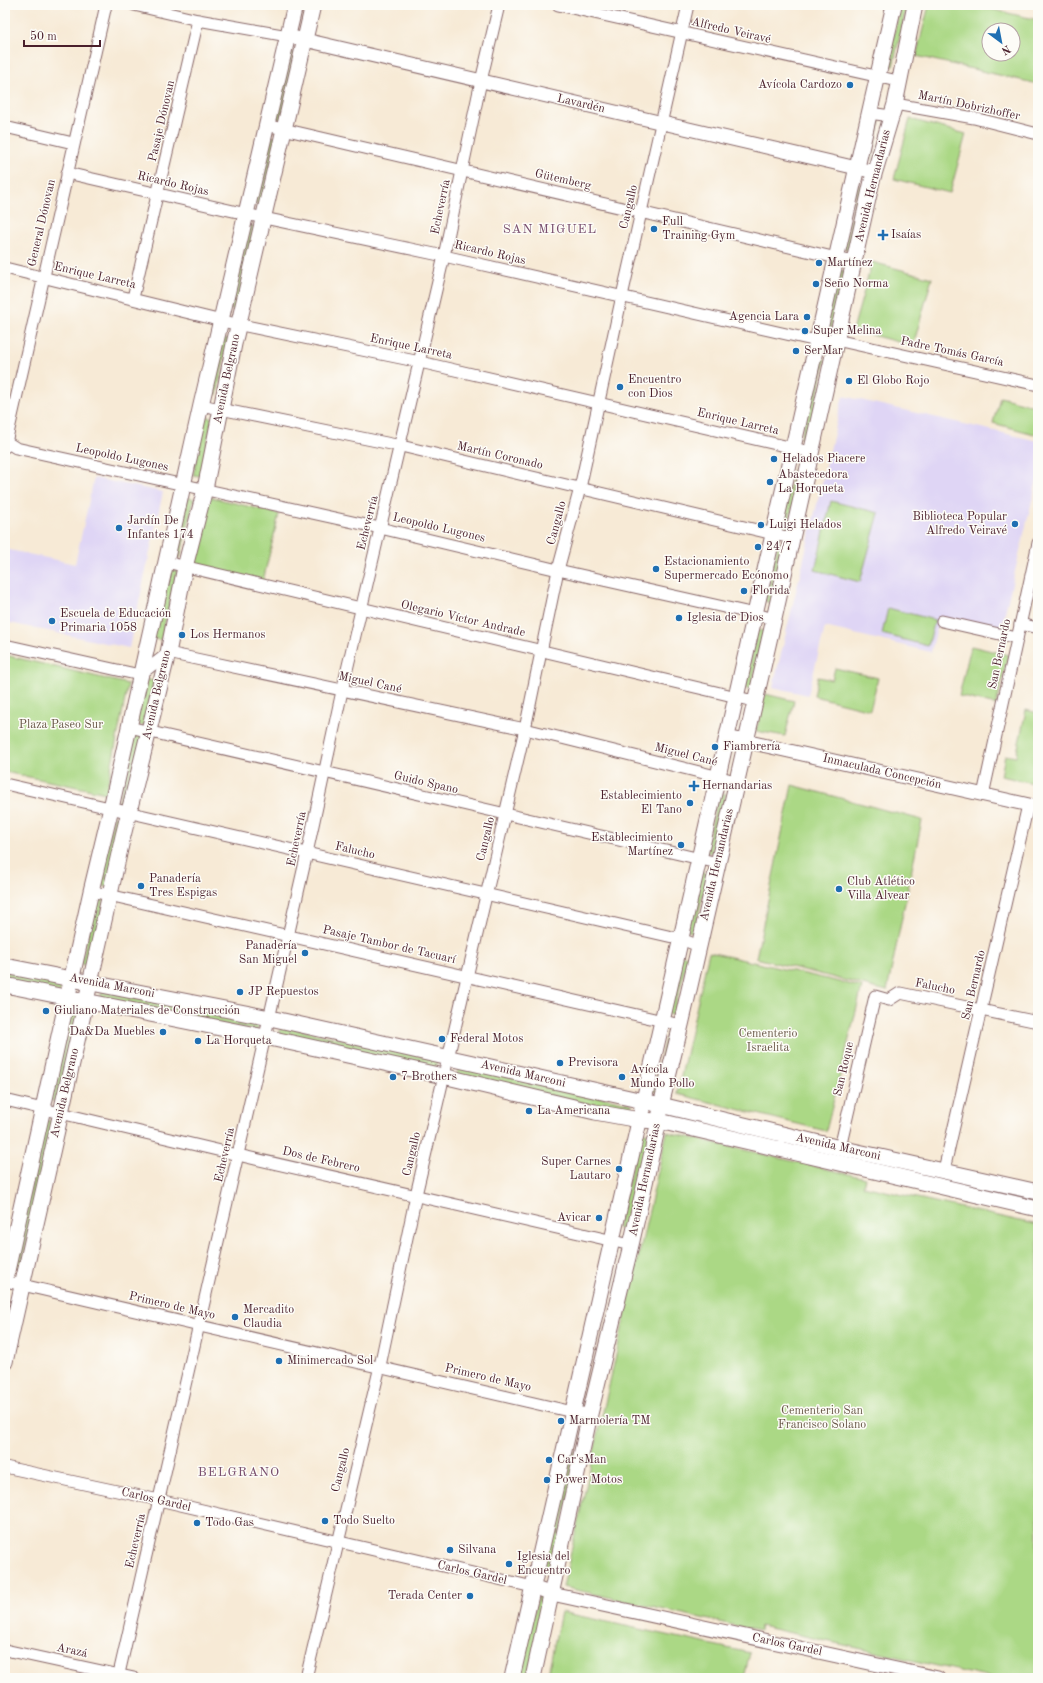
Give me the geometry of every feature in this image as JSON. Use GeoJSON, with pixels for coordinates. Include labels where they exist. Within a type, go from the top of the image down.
{"type":"FeatureCollection","features":[{"type":"Feature","properties":{"kind":"main road","name":"Avenida Belgrano"},"geometry":{"type":"LineString","coordinates":[[5,1280],[67,997],[130,727],[140,675],[148,648],[201,404],[295,5]]}},
{"type":"Feature","properties":{"kind":"main road","name":"Avenida Belgrano"},"geometry":{"type":"LineString","coordinates":[[5,1362],[60,1112],[129,812],[168,652],[185,566],[204,489],[239,324],[313,5]]}},
{"type":"Feature","properties":{"kind":"main road","name":"Avenida Hernandarias"},"geometry":{"type":"LineString","coordinates":[[512,1678],[894,5]]}},
{"type":"Feature","properties":{"kind":"main road","name":"Avenida Hernandarias"},"geometry":{"type":"LineString","coordinates":[[533,1678],[590,1414],[631,1245],[659,1121],[661,1105],[681,1025],[754,701],[774,620],[791,538],[874,172],[893,110],[915,5]]}},
{"type":"Feature","properties":{"kind":"main road","name":"Avenida Marconi"},"geometry":{"type":"LineString","coordinates":[[5,966],[270,1018],[661,1105],[840,1148],[1038,1192]]}},
{"type":"Feature","properties":{"kind":"main road","name":"Avenida Marconi"},"geometry":{"type":"LineString","coordinates":[[5,985],[265,1037],[443,1076],[595,1112],[639,1120],[659,1121],[1038,1209]]}},
{"type":"Feature","properties":{"kind":"street","name":"General Dónovan"},"geometry":{"type":"LineString","coordinates":[[5,444],[73,143],[106,5]]}},
{"type":"Feature","properties":{"kind":"street"},"geometry":{"type":"LineString","coordinates":[[134,5],[198,20],[288,36]]}},
{"type":"Feature","properties":{"kind":"street","name":"Echeverría"},"geometry":{"type":"LineString","coordinates":[[118,1676],[270,1018],[342,691],[380,528],[401,446],[499,5]]}},
{"type":"Feature","properties":{"kind":"street","name":"Alfredo Veiravé"},"geometry":{"type":"LineString","coordinates":[[558,5],[898,81]]}},
{"type":"Feature","properties":{"kind":"street","name":"Cangallo"},"geometry":{"type":"LineString","coordinates":[[306,1678],[380,1366],[416,1195],[443,1076],[468,976],[524,729],[558,570],[580,488],[688,5]]}},
{"type":"Feature","properties":{"kind":"street","name":"Pasaje Dónovan"},"geometry":{"type":"LineString","coordinates":[[133,298],[159,194],[198,20]]}},
{"type":"Feature","properties":{"kind":"street","name":"Lavardén"},"geometry":{"type":"LineString","coordinates":[[288,36],[874,172]]}},
{"type":"Feature","properties":{"kind":"street","name":"Martín Dobrizhoffer"},"geometry":{"type":"LineString","coordinates":[[869,112],[893,110],[974,118],[1038,134]]}},
{"type":"Feature","properties":{"kind":"street","name":"Gütemberg"},"geometry":{"type":"LineString","coordinates":[[266,125],[854,262]]}},
{"type":"Feature","properties":{"kind":"street"},"geometry":{"type":"LineString","coordinates":[[5,127],[73,143]]}},
{"type":"Feature","properties":{"kind":"street","name":"Ricardo Rojas"},"geometry":{"type":"LineString","coordinates":[[67,173],[264,218],[444,256],[817,341],[836,340]]}},
{"type":"Feature","properties":{"kind":"street","name":"Enrique Larreta"},"geometry":{"type":"LineString","coordinates":[[5,268],[239,324],[420,362],[811,452]]}},
{"type":"Feature","properties":{"kind":"street","name":"Padre Tomás García"},"geometry":{"type":"LineString","coordinates":[[836,340],[1038,385]]}},
{"type":"Feature","properties":{"kind":"street","name":"Martín Coronado"},"geometry":{"type":"LineString","coordinates":[[201,404],[401,446],[791,538]]}},
{"type":"Feature","properties":{"kind":"street","name":"Leopoldo Lugones"},"geometry":{"type":"LineString","coordinates":[[5,444],[16,448],[380,528],[755,614],[774,620]]}},
{"type":"Feature","properties":{"kind":"street","name":"San Bernardo"},"geometry":{"type":"LineString","coordinates":[[983,795],[1038,543]]}},
{"type":"Feature","properties":{"kind":"street","name":"Olegario Víctor Andrade"},"geometry":{"type":"LineString","coordinates":[[166,562],[754,701]]}},
{"type":"Feature","properties":{"kind":"street"},"geometry":{"type":"LineString","coordinates":[[942,621],[1017,638]]}},
{"type":"Feature","properties":{"kind":"street"},"geometry":{"type":"LineString","coordinates":[[1020,624],[1038,628]]}},
{"type":"Feature","properties":{"kind":"street"},"geometry":{"type":"LineString","coordinates":[[5,645],[140,675],[168,652]]}},
{"type":"Feature","properties":{"kind":"street","name":"Miguel Cané"},"geometry":{"type":"LineString","coordinates":[[168,652],[342,691],[524,729],[736,781]]}},
{"type":"Feature","properties":{"kind":"street","name":"Guido Spano"},"geometry":{"type":"LineString","coordinates":[[130,727],[718,863]]}},
{"type":"Feature","properties":{"kind":"street","name":"Inmaculada Concepción"},"geometry":{"type":"LineString","coordinates":[[727,737],[1033,806]]}},
{"type":"Feature","properties":{"kind":"street","name":"Falucho"},"geometry":{"type":"LineString","coordinates":[[5,784],[680,939],[699,946]]}},
{"type":"Feature","properties":{"kind":"street","name":"San Bernardo"},"geometry":{"type":"LineString","coordinates":[[944,1170],[982,1009],[1033,806]]}},
{"type":"Feature","properties":{"kind":"street","name":"Pasaje Tambor de Tacuarí"},"geometry":{"type":"LineString","coordinates":[[91,891],[681,1025]]}},
{"type":"Feature","properties":{"kind":"street","name":"Falucho"},"geometry":{"type":"LineString","coordinates":[[875,996],[889,1000],[900,993],[982,1009],[1038,1022]]}},
{"type":"Feature","properties":{"kind":"street","name":"San Roque"},"geometry":{"type":"LineString","coordinates":[[840,1148],[875,996]]}},
{"type":"Feature","properties":{"kind":"street","name":"Dos de Febrero"},"geometry":{"type":"LineString","coordinates":[[5,1100],[631,1245]]}},
{"type":"Feature","properties":{"kind":"street","name":"Primero de Mayo"},"geometry":{"type":"LineString","coordinates":[[5,1280],[573,1412],[590,1414]]}},
{"type":"Feature","properties":{"kind":"street","name":"Carlos Gardel"},"geometry":{"type":"LineString","coordinates":[[5,1467],[158,1500],[337,1543],[533,1587],[552,1594],[903,1674],[938,1678]]}},
{"type":"Feature","properties":{"kind":"street","name":"Arazá"},"geometry":{"type":"LineString","coordinates":[[5,1650],[118,1676],[134,1678]]}},
{"type":"Feature","properties":{"kind":"shaded area"},"geometry":{"type":"Polygon","coordinates":[[[843,396],[1038,441],[1038,476],[1000,633],[939,619],[931,652],[825,627],[808,695],[773,687],[843,396]]]}},
{"type":"Feature","properties":{"kind":"shaded area"},"geometry":{"type":"Polygon","coordinates":[[[94,478],[163,492],[129,648],[5,622],[5,549],[75,564],[94,478]]]}},
{"type":"Feature","properties":{"kind":"green space"},"geometry":{"type":"Polygon","coordinates":[[[929,5],[973,5],[1038,20],[1038,84],[916,56],[929,5]]]}},
{"type":"Feature","properties":{"kind":"green space"},"geometry":{"type":"Polygon","coordinates":[[[900,8],[906,9],[893,66],[887,65],[900,8]]]}},
{"type":"Feature","properties":{"kind":"green space"},"geometry":{"type":"Polygon","coordinates":[[[289,51],[297,53],[281,120],[273,118],[289,51]]]}},
{"type":"Feature","properties":{"kind":"green space"},"geometry":{"type":"Polygon","coordinates":[[[910,119],[966,134],[950,193],[894,179],[910,119]]]}},
{"type":"Feature","properties":{"kind":"green space"},"geometry":{"type":"Polygon","coordinates":[[[875,120],[880,121],[872,159],[866,158],[875,120]]]}},
{"type":"Feature","properties":{"kind":"green space"},"geometry":{"type":"Polygon","coordinates":[[[270,136],[277,138],[261,205],[254,203],[270,136]]]}},
{"type":"Feature","properties":{"kind":"green space"},"geometry":{"type":"Polygon","coordinates":[[[858,185],[865,186],[850,250],[844,248],[858,185]]]}},
{"type":"Feature","properties":{"kind":"green space"},"geometry":{"type":"Polygon","coordinates":[[[249,226],[254,226],[237,310],[230,309],[249,226]]]}},
{"type":"Feature","properties":{"kind":"green space"},"geometry":{"type":"Polygon","coordinates":[[[872,262],[932,278],[913,346],[853,330],[872,262]]]}},
{"type":"Feature","properties":{"kind":"green space"},"geometry":{"type":"Polygon","coordinates":[[[838,270],[845,271],[831,329],[825,327],[838,270]]]}},
{"type":"Feature","properties":{"kind":"green space"},"geometry":{"type":"Polygon","coordinates":[[[223,338],[228,339],[217,394],[215,395],[211,393],[223,338]]]}},
{"type":"Feature","properties":{"kind":"green space"},"geometry":{"type":"Polygon","coordinates":[[[819,358],[825,359],[808,440],[801,438],[819,358]]]}},
{"type":"Feature","properties":{"kind":"green space"},"geometry":{"type":"Polygon","coordinates":[[[1000,397],[1038,407],[1038,435],[993,423],[1000,397]]]}},
{"type":"Feature","properties":{"kind":"green space"},"geometry":{"type":"Polygon","coordinates":[[[206,416],[212,418],[201,476],[193,475],[206,416]]]}},
{"type":"Feature","properties":{"kind":"green space"},"geometry":{"type":"Polygon","coordinates":[[[793,470],[800,472],[787,530],[781,529],[793,470]]]}},
{"type":"Feature","properties":{"kind":"green space"},"geometry":{"type":"Polygon","coordinates":[[[207,496],[279,514],[263,581],[191,564],[207,496]]]}},
{"type":"Feature","properties":{"kind":"green space"},"geometry":{"type":"Polygon","coordinates":[[[188,497],[194,499],[180,558],[173,556],[188,497]]]}},
{"type":"Feature","properties":{"kind":"green space"},"geometry":{"type":"Polygon","coordinates":[[[831,501],[879,513],[860,582],[815,570],[831,501]]]}},
{"type":"Feature","properties":{"kind":"green space"},"geometry":{"type":"Polygon","coordinates":[[[778,543],[784,544],[771,603],[765,601],[778,543]]]}},
{"type":"Feature","properties":{"kind":"green space"},"geometry":{"type":"Polygon","coordinates":[[[168,569],[177,571],[161,640],[152,638],[168,569]]]}},
{"type":"Feature","properties":{"kind":"green space"},"geometry":{"type":"Polygon","coordinates":[[[888,608],[935,620],[928,646],[882,634],[888,608]]]}},
{"type":"Feature","properties":{"kind":"green space"},"geometry":{"type":"Polygon","coordinates":[[[757,630],[764,631],[751,689],[745,688],[757,630]]]}},
{"type":"Feature","properties":{"kind":"green space"},"geometry":{"type":"Polygon","coordinates":[[[971,646],[1008,655],[996,705],[959,696],[971,646]]]}},
{"type":"Feature","properties":{"kind":"green space","name":"Plaza Paseo Sur"},"geometry":{"type":"Polygon","coordinates":[[[5,655],[128,684],[106,793],[5,772],[5,655]]]}},
{"type":"Feature","properties":{"kind":"green space"},"geometry":{"type":"Polygon","coordinates":[[[835,668],[878,678],[870,710],[814,696],[818,677],[832,680],[835,668]]]}},
{"type":"Feature","properties":{"kind":"green space"},"geometry":{"type":"Polygon","coordinates":[[[145,679],[154,681],[144,726],[135,724],[145,679]]]}},
{"type":"Feature","properties":{"kind":"green space"},"geometry":{"type":"Polygon","coordinates":[[[765,694],[794,701],[785,736],[756,731],[765,694]]]}},
{"type":"Feature","properties":{"kind":"green space"},"geometry":{"type":"Polygon","coordinates":[[[1026,710],[1038,713],[1038,784],[1001,776],[1005,755],[1016,757],[1026,710]]]}},
{"type":"Feature","properties":{"kind":"green space"},"geometry":{"type":"Polygon","coordinates":[[[134,734],[143,736],[127,805],[119,803],[134,734]]]}},
{"type":"Feature","properties":{"kind":"green space","name":"Club Atlético Villa Alvear"},"geometry":{"type":"Polygon","coordinates":[[[792,785],[922,820],[887,991],[756,958],[792,785]]]}},
{"type":"Feature","properties":{"kind":"green space"},"geometry":{"type":"Polygon","coordinates":[[[719,793],[726,794],[711,853],[705,852],[719,793]]]}},
{"type":"Feature","properties":{"kind":"green space"},"geometry":{"type":"Polygon","coordinates":[[[114,816],[123,818],[107,887],[98,885],[114,816]]]}},
{"type":"Feature","properties":{"kind":"green space"},"geometry":{"type":"Polygon","coordinates":[[[701,872],[708,874],[694,932],[687,931],[701,872]]]}},
{"type":"Feature","properties":{"kind":"green space"},"geometry":{"type":"Polygon","coordinates":[[[97,896],[105,897],[89,966],[81,964],[97,896]]]}},
{"type":"Feature","properties":{"kind":"green space","name":"Cementerio Israelita"},"geometry":{"type":"Polygon","coordinates":[[[709,952],[862,987],[826,1131],[677,1094],[709,952]]]}},
{"type":"Feature","properties":{"kind":"green space"},"geometry":{"type":"Polygon","coordinates":[[[681,955],[688,956],[673,1015],[667,1014],[681,955]]]}},
{"type":"Feature","properties":{"kind":"green space"},"geometry":{"type":"Polygon","coordinates":[[[5,972],[62,983],[60,993],[5,982],[5,972]]]}},
{"type":"Feature","properties":{"kind":"green space"},"geometry":{"type":"Polygon","coordinates":[[[102,991],[259,1022],[257,1031],[100,1000],[102,991]]]}},
{"type":"Feature","properties":{"kind":"green space"},"geometry":{"type":"Polygon","coordinates":[[[72,1006],[79,1008],[58,1102],[50,1100],[72,1006]]]}},
{"type":"Feature","properties":{"kind":"green space"},"geometry":{"type":"Polygon","coordinates":[[[281,1026],[438,1060],[435,1070],[279,1036],[281,1026]]]}},
{"type":"Feature","properties":{"kind":"green space"},"geometry":{"type":"Polygon","coordinates":[[[667,1032],[671,1033],[656,1092],[653,1091],[667,1032]]]}},
{"type":"Feature","properties":{"kind":"green space"},"geometry":{"type":"Polygon","coordinates":[[[459,1065],[632,1104],[630,1113],[457,1075],[459,1065]]]}},
{"type":"Feature","properties":{"kind":"green space"},"geometry":{"type":"Polygon","coordinates":[[[46,1120],[54,1122],[21,1268],[13,1266],[46,1120]]]}},
{"type":"Feature","properties":{"kind":"green space"},"geometry":{"type":"Polygon","coordinates":[[[641,1132],[652,1135],[629,1231],[617,1228],[641,1132]]]}},
{"type":"Feature","properties":{"kind":"green space","name":"Cementerio San Francisco Solano"},"geometry":{"type":"Polygon","coordinates":[[[667,1132],[865,1178],[863,1186],[1038,1225],[1038,1678],[991,1678],[760,1626],[759,1631],[563,1587],[667,1132]]]}},
{"type":"Feature","properties":{"kind":"green space"},"geometry":{"type":"Polygon","coordinates":[[[571,1452],[579,1453],[551,1571],[542,1569],[571,1452]]]}},
{"type":"Feature","properties":{"kind":"green space"},"geometry":{"type":"Polygon","coordinates":[[[538,1596],[547,1598],[529,1678],[519,1678],[538,1596]]]}},
{"type":"Feature","properties":{"kind":"green space"},"geometry":{"type":"Polygon","coordinates":[[[561,1612],[750,1653],[744,1678],[547,1678],[561,1612]]]}},
{"type":"Feature","properties":{"kind":"place","name":"Avícola Cardozo"},"geometry":{"type":"Point","coordinates":[850,85]}},
{"type":"Feature","properties":{"kind":"place","name":"Full Training Gym"},"geometry":{"type":"Point","coordinates":[654,229]}},
{"type":"Feature","properties":{"kind":"place","name":"Isaías"},"geometry":{"type":"Point","coordinates":[883,235]}},
{"type":"Feature","properties":{"kind":"place","name":"Martínez"},"geometry":{"type":"Point","coordinates":[819,263]}},
{"type":"Feature","properties":{"kind":"place","name":"Seño Norma"},"geometry":{"type":"Point","coordinates":[816,284]}},
{"type":"Feature","properties":{"kind":"place","name":"Agencia Lara"},"geometry":{"type":"Point","coordinates":[807,317]}},
{"type":"Feature","properties":{"kind":"place","name":"Super Melina"},"geometry":{"type":"Point","coordinates":[805,331]}},
{"type":"Feature","properties":{"kind":"place","name":"SerMar"},"geometry":{"type":"Point","coordinates":[796,351]}},
{"type":"Feature","properties":{"kind":"place","name":"El Globo Rojo"},"geometry":{"type":"Point","coordinates":[849,381]}},
{"type":"Feature","properties":{"kind":"place","name":"Encuentro con Dios"},"geometry":{"type":"Point","coordinates":[620,387]}},
{"type":"Feature","properties":{"kind":"place","name":"Helados Piacere"},"geometry":{"type":"Point","coordinates":[774,459]}},
{"type":"Feature","properties":{"kind":"place","name":"Abastecedora La Horqueta"},"geometry":{"type":"Point","coordinates":[770,482]}},
{"type":"Feature","properties":{"kind":"place","name":"Biblioteca Popular Alfredo Veiravé"},"geometry":{"type":"Point","coordinates":[1015,524]}},
{"type":"Feature","properties":{"kind":"place","name":"Luigi Helados"},"geometry":{"type":"Point","coordinates":[761,525]}},
{"type":"Feature","properties":{"kind":"place","name":"Jardín De Infantes 174"},"geometry":{"type":"Point","coordinates":[119,528]}},
{"type":"Feature","properties":{"kind":"place","name":"24/7"},"geometry":{"type":"Point","coordinates":[758,547]}},
{"type":"Feature","properties":{"kind":"place","name":"Estacionamiento Supermercado Ecónomo"},"geometry":{"type":"Point","coordinates":[656,569]}},
{"type":"Feature","properties":{"kind":"place","name":"Florida"},"geometry":{"type":"Point","coordinates":[744,591]}},
{"type":"Feature","properties":{"kind":"place","name":"Iglesia de Dios"},"geometry":{"type":"Point","coordinates":[679,618]}},
{"type":"Feature","properties":{"kind":"place","name":"Escuela de Educación Primaria 1058"},"geometry":{"type":"Point","coordinates":[52,621]}},
{"type":"Feature","properties":{"kind":"place","name":"Los Hermanos"},"geometry":{"type":"Point","coordinates":[182,635]}},
{"type":"Feature","properties":{"kind":"place","name":"Fiambrería"},"geometry":{"type":"Point","coordinates":[715,747]}},
{"type":"Feature","properties":{"kind":"place","name":"Hernandarias"},"geometry":{"type":"Point","coordinates":[694,786]}},
{"type":"Feature","properties":{"kind":"place","name":"Establecimiento El Tano"},"geometry":{"type":"Point","coordinates":[690,803]}},
{"type":"Feature","properties":{"kind":"place","name":"Establecimiento Martínez"},"geometry":{"type":"Point","coordinates":[681,845]}},
{"type":"Feature","properties":{"kind":"place","name":"Panadería Tres Espigas"},"geometry":{"type":"Point","coordinates":[141,886]}},
{"type":"Feature","properties":{"kind":"place","name":"Club Atlético Villa Alvear"},"geometry":{"type":"Point","coordinates":[839,889]}},
{"type":"Feature","properties":{"kind":"place","name":"Panadería San Miguel"},"geometry":{"type":"Point","coordinates":[305,953]}},
{"type":"Feature","properties":{"kind":"place","name":"JP Repuestos"},"geometry":{"type":"Point","coordinates":[240,992]}},
{"type":"Feature","properties":{"kind":"place","name":"Giuliano Materiales de Construcción"},"geometry":{"type":"Point","coordinates":[46,1011]}},
{"type":"Feature","properties":{"kind":"place","name":"Da&Da Muebles"},"geometry":{"type":"Point","coordinates":[163,1032]}},
{"type":"Feature","properties":{"kind":"place","name":"Federal Motos"},"geometry":{"type":"Point","coordinates":[442,1039]}},
{"type":"Feature","properties":{"kind":"place","name":"La Horqueta"},"geometry":{"type":"Point","coordinates":[198,1041]}},
{"type":"Feature","properties":{"kind":"place","name":"Previsora"},"geometry":{"type":"Point","coordinates":[560,1063]}},
{"type":"Feature","properties":{"kind":"place","name":"7 Brothers"},"geometry":{"type":"Point","coordinates":[393,1077]}},
{"type":"Feature","properties":{"kind":"place","name":"Avícola Mundo Pollo"},"geometry":{"type":"Point","coordinates":[622,1077]}},
{"type":"Feature","properties":{"kind":"place","name":"La Americana"},"geometry":{"type":"Point","coordinates":[529,1111]}},
{"type":"Feature","properties":{"kind":"place","name":"Super Carnes Lautaro"},"geometry":{"type":"Point","coordinates":[619,1169]}},
{"type":"Feature","properties":{"kind":"place","name":"Avicar"},"geometry":{"type":"Point","coordinates":[599,1218]}},
{"type":"Feature","properties":{"kind":"place","name":"Mercadito Claudia"},"geometry":{"type":"Point","coordinates":[235,1317]}},
{"type":"Feature","properties":{"kind":"place","name":"Minimercado Sol"},"geometry":{"type":"Point","coordinates":[279,1361]}},
{"type":"Feature","properties":{"kind":"place","name":"Marmolería TM"},"geometry":{"type":"Point","coordinates":[561,1421]}},
{"type":"Feature","properties":{"kind":"place","name":"Car'sMan"},"geometry":{"type":"Point","coordinates":[549,1460]}},
{"type":"Feature","properties":{"kind":"place","name":"Power Motos"},"geometry":{"type":"Point","coordinates":[547,1480]}},
{"type":"Feature","properties":{"kind":"place","name":"Todo Suelto"},"geometry":{"type":"Point","coordinates":[325,1521]}},
{"type":"Feature","properties":{"kind":"place","name":"Todo Gas"},"geometry":{"type":"Point","coordinates":[197,1523]}},
{"type":"Feature","properties":{"kind":"place","name":"Silvana"},"geometry":{"type":"Point","coordinates":[450,1550]}},
{"type":"Feature","properties":{"kind":"place","name":"Iglesia del Encuentro"},"geometry":{"type":"Point","coordinates":[509,1564]}},
{"type":"Feature","properties":{"kind":"place","name":"Terada Center"},"geometry":{"type":"Point","coordinates":[470,1596]}},
{"type":"Feature","properties":{"kind":"district","name":"SAN MIGUEL"},"geometry":{"type":"Point","coordinates":[550,229]}},
{"type":"Feature","properties":{"kind":"district","name":"BELGRANO"},"geometry":{"type":"Point","coordinates":[239,1472]}}]}
